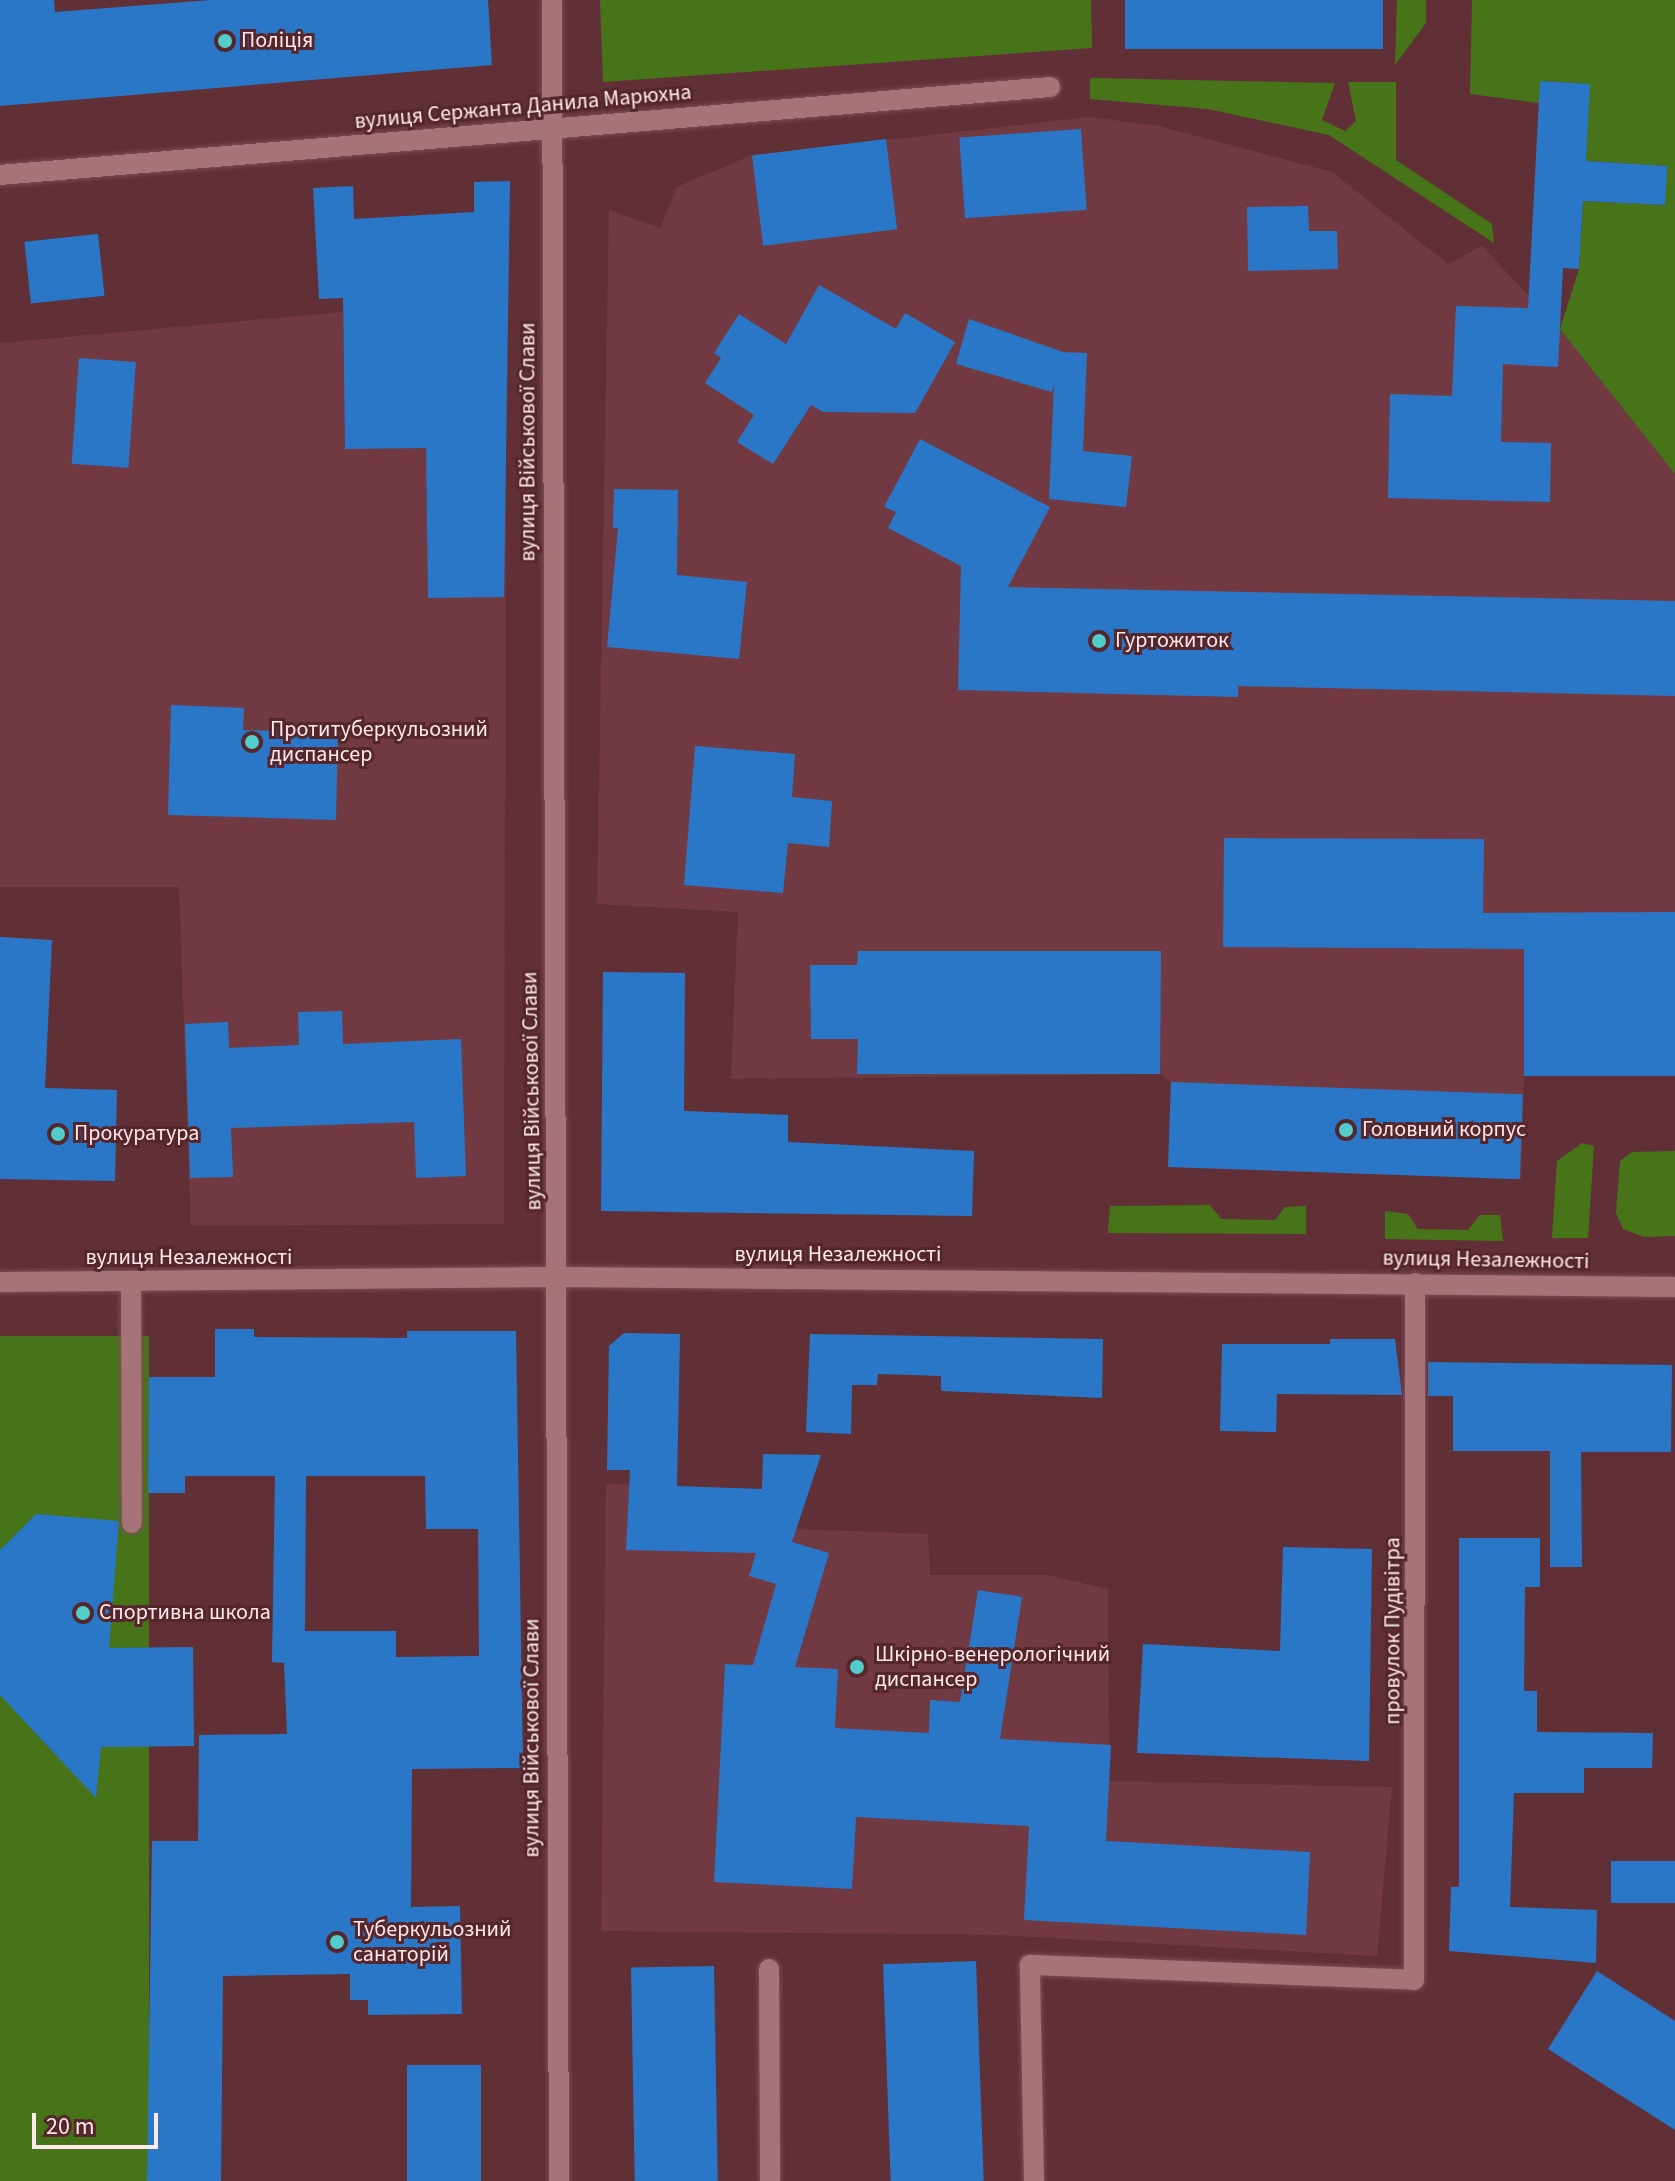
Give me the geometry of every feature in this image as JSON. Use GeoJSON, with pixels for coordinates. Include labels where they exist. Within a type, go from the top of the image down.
{"type":"FeatureCollection","features":[{"type":"Feature","properties":{"kind":"street","name":"вулиця Військової Слави"},"geometry":{"type":"LineString","coordinates":[[552,0],[556,129],[549,453],[558,1277],[559,2181]]}},
{"type":"Feature","properties":{"kind":"street","name":"вулиця Сержанта Данила Марюхна"},"geometry":{"type":"LineString","coordinates":[[0,175],[1050,87]]}},
{"type":"Feature","properties":{"kind":"street","name":"вулиця Незалежності"},"geometry":{"type":"LineString","coordinates":[[0,1282],[131,1284],[558,1277],[1675,1287]]}},
{"type":"Feature","properties":{"kind":"street","name":"провулок Пудівітра"},"geometry":{"type":"LineString","coordinates":[[1034,2181],[1030,1965],[1414,1980],[1415,1283]]}},
{"type":"Feature","properties":{"kind":"street"},"geometry":{"type":"LineString","coordinates":[[131,1284],[132,1523]]}},
{"type":"Feature","properties":{"kind":"street"},"geometry":{"type":"LineString","coordinates":[[769,1969],[770,2181]]}},
{"type":"Feature","properties":{"kind":"shaded area"},"geometry":{"type":"Polygon","coordinates":[[[1090,117],[1159,126],[1332,172],[1448,264],[1482,246],[1560,329],[1675,474],[1675,1076],[1524,1076],[1521,1179],[1168,1167],[1171,1082],[1160,1074],[731,1079],[738,912],[597,904],[609,210],[660,228],[677,187],[752,155],[1090,117]]]}},
{"type":"Feature","properties":{"kind":"shaded area","name":"Протитуберкульозний диспансер"},"geometry":{"type":"Polygon","coordinates":[[[343,312],[345,449],[506,446],[504,1224],[191,1226],[179,887],[0,887],[0,343],[343,312]]]}},
{"type":"Feature","properties":{"kind":"shaded area","name":"Шкірно-венерологічний диспансер"},"geometry":{"type":"Polygon","coordinates":[[[606,1484],[706,1487],[797,1529],[928,1534],[930,1575],[1047,1575],[1108,1589],[1109,1781],[1392,1787],[1377,1956],[998,1935],[601,1931],[606,1484]]]}},
{"type":"Feature","properties":{"kind":"green space"},"geometry":{"type":"Polygon","coordinates":[[[600,0],[1091,0],[1092,48],[603,82],[600,0]]]}},
{"type":"Feature","properties":{"kind":"green space"},"geometry":{"type":"Polygon","coordinates":[[[1397,0],[1426,0],[1426,23],[1395,65],[1397,0]]]}},
{"type":"Feature","properties":{"kind":"green space"},"geometry":{"type":"Polygon","coordinates":[[[1472,0],[1675,0],[1675,474],[1560,329],[1579,269],[1583,201],[1664,205],[1667,166],[1586,161],[1589,84],[1541,81],[1539,103],[1470,94],[1472,0]]]}},
{"type":"Feature","properties":{"kind":"green space"},"geometry":{"type":"Polygon","coordinates":[[[1090,78],[1335,83],[1322,120],[1345,131],[1356,121],[1348,82],[1396,82],[1396,160],[1492,224],[1494,243],[1329,135],[1208,109],[1090,99],[1090,78]]]}},
{"type":"Feature","properties":{"kind":"green space"},"geometry":{"type":"Polygon","coordinates":[[[1582,1143],[1594,1146],[1588,1238],[1552,1238],[1557,1161],[1582,1143]]]}},
{"type":"Feature","properties":{"kind":"green space"},"geometry":{"type":"Polygon","coordinates":[[[1675,1151],[1675,1236],[1644,1237],[1623,1229],[1616,1213],[1620,1161],[1632,1152],[1675,1151]]]}},
{"type":"Feature","properties":{"kind":"green space"},"geometry":{"type":"Polygon","coordinates":[[[1210,1205],[1221,1219],[1275,1220],[1285,1207],[1306,1206],[1306,1234],[1108,1233],[1110,1206],[1210,1205]]]}},
{"type":"Feature","properties":{"kind":"green space"},"geometry":{"type":"Polygon","coordinates":[[[1385,1211],[1408,1214],[1418,1229],[1468,1230],[1480,1215],[1500,1215],[1503,1241],[1385,1239],[1385,1211]]]}},
{"type":"Feature","properties":{"kind":"green space"},"geometry":{"type":"Polygon","coordinates":[[[0,1336],[149,1336],[149,2181],[0,2181],[0,1336]]]}},
{"type":"Feature","properties":{"kind":"building"},"geometry":{"type":"Polygon","coordinates":[[[0,0],[54,0],[55,12],[211,0],[488,0],[492,65],[0,106],[0,0]]]}},
{"type":"Feature","properties":{"kind":"building"},"geometry":{"type":"Polygon","coordinates":[[[1125,0],[1383,0],[1383,49],[1125,49],[1125,0]]]}},
{"type":"Feature","properties":{"kind":"building"},"geometry":{"type":"Polygon","coordinates":[[[1540,81],[1590,84],[1586,161],[1667,166],[1665,205],[1583,201],[1579,269],[1563,268],[1558,367],[1503,364],[1501,442],[1551,443],[1550,502],[1388,498],[1390,394],[1452,396],[1456,306],[1528,308],[1540,81]]]}},
{"type":"Feature","properties":{"kind":"building"},"geometry":{"type":"Polygon","coordinates":[[[1081,129],[1087,210],[965,218],[959,138],[1081,129]]]}},
{"type":"Feature","properties":{"kind":"building"},"geometry":{"type":"Polygon","coordinates":[[[886,139],[897,229],[763,246],[752,155],[886,139]]]}},
{"type":"Feature","properties":{"kind":"building"},"geometry":{"type":"Polygon","coordinates":[[[510,181],[504,597],[428,598],[426,448],[345,449],[343,298],[319,299],[313,188],[353,186],[354,219],[474,212],[474,182],[510,181]]]}},
{"type":"Feature","properties":{"kind":"building"},"geometry":{"type":"Polygon","coordinates":[[[1308,206],[1309,231],[1337,231],[1338,269],[1248,271],[1247,207],[1308,206]]]}},
{"type":"Feature","properties":{"kind":"building"},"geometry":{"type":"Polygon","coordinates":[[[98,234],[104,296],[31,303],[24,242],[98,234]]]}},
{"type":"Feature","properties":{"kind":"building"},"geometry":{"type":"Polygon","coordinates":[[[819,285],[896,329],[905,313],[955,342],[915,413],[823,412],[811,405],[773,464],[737,442],[754,415],[705,383],[721,358],[714,353],[739,314],[786,344],[819,285]]]}},
{"type":"Feature","properties":{"kind":"building"},"geometry":{"type":"Polygon","coordinates":[[[969,319],[1063,352],[1087,353],[1083,451],[1132,456],[1126,507],[1049,499],[1054,384],[1052,392],[956,364],[969,319]]]}},
{"type":"Feature","properties":{"kind":"building"},"geometry":{"type":"Polygon","coordinates":[[[79,358],[136,362],[128,468],[72,464],[79,358]]]}},
{"type":"Feature","properties":{"kind":"building"},"geometry":{"type":"Polygon","coordinates":[[[920,439],[1050,507],[1008,587],[1675,601],[1675,696],[1238,686],[1238,697],[958,690],[961,566],[888,528],[896,512],[884,507],[920,439]]]}},
{"type":"Feature","properties":{"kind":"building"},"geometry":{"type":"Polygon","coordinates":[[[614,489],[678,490],[677,575],[747,582],[739,659],[607,647],[618,528],[613,528],[614,489]]]}},
{"type":"Feature","properties":{"kind":"building"},"geometry":{"type":"Polygon","coordinates":[[[171,705],[244,708],[243,730],[338,733],[336,820],[168,815],[171,705]]]}},
{"type":"Feature","properties":{"kind":"building"},"geometry":{"type":"Polygon","coordinates":[[[695,746],[795,754],[792,797],[832,801],[829,847],[788,843],[783,893],[684,885],[695,746]]]}},
{"type":"Feature","properties":{"kind":"building"},"geometry":{"type":"Polygon","coordinates":[[[1224,838],[1484,839],[1483,913],[1675,912],[1675,1076],[1524,1076],[1524,949],[1223,947],[1224,838]]]}},
{"type":"Feature","properties":{"kind":"building"},"geometry":{"type":"Polygon","coordinates":[[[0,937],[52,940],[45,1088],[117,1090],[115,1181],[0,1179],[0,937]]]}},
{"type":"Feature","properties":{"kind":"building"},"geometry":{"type":"Polygon","coordinates":[[[858,951],[1161,951],[1160,1074],[857,1074],[858,1039],[811,1039],[810,965],[857,965],[858,951]]]}},
{"type":"Feature","properties":{"kind":"building"},"geometry":{"type":"Polygon","coordinates":[[[603,972],[685,973],[684,1111],[788,1115],[788,1142],[974,1151],[972,1216],[601,1211],[603,972]]]}},
{"type":"Feature","properties":{"kind":"building"},"geometry":{"type":"Polygon","coordinates":[[[342,1011],[343,1044],[461,1039],[466,1176],[416,1178],[414,1122],[231,1128],[233,1177],[190,1178],[185,1024],[228,1022],[229,1048],[299,1045],[298,1012],[342,1011]]]}},
{"type":"Feature","properties":{"kind":"building","name":"Головний корпус"},"geometry":{"type":"Polygon","coordinates":[[[1171,1082],[1523,1094],[1520,1179],[1168,1167],[1171,1082]]]}},
{"type":"Feature","properties":{"kind":"building"},"geometry":{"type":"Polygon","coordinates":[[[215,1329],[254,1329],[254,1337],[407,1338],[407,1331],[516,1331],[523,1768],[412,1769],[411,1907],[460,1906],[462,2014],[368,2015],[368,2000],[350,2000],[350,1974],[223,1976],[221,2181],[147,2181],[152,1841],[198,1841],[199,1735],[287,1734],[284,1663],[272,1662],[275,1476],[185,1476],[185,1493],[148,1493],[149,1377],[215,1377],[215,1329]],[[306,1476],[305,1631],[396,1631],[396,1657],[479,1656],[478,1529],[426,1529],[425,1476],[306,1476]]]}},
{"type":"Feature","properties":{"kind":"building"},"geometry":{"type":"Polygon","coordinates":[[[624,1333],[680,1334],[677,1486],[762,1489],[763,1454],[821,1455],[792,1542],[829,1553],[795,1667],[838,1669],[835,1728],[929,1733],[930,1700],[960,1702],[978,1590],[1022,1597],[1000,1739],[1111,1745],[1106,1841],[1310,1852],[1306,1935],[1024,1920],[1029,1826],[856,1817],[852,1889],[714,1882],[725,1664],[753,1665],[776,1584],[749,1576],[756,1553],[626,1550],[630,1470],[607,1470],[609,1346],[624,1333]]]}},
{"type":"Feature","properties":{"kind":"building"},"geometry":{"type":"Polygon","coordinates":[[[810,1334],[1103,1339],[1102,1398],[941,1391],[941,1376],[878,1374],[877,1385],[852,1385],[851,1434],[806,1432],[810,1334]]]}},
{"type":"Feature","properties":{"kind":"building"},"geometry":{"type":"Polygon","coordinates":[[[1330,1339],[1395,1339],[1402,1395],[1277,1394],[1276,1432],[1220,1431],[1222,1344],[1330,1344],[1330,1339]]]}},
{"type":"Feature","properties":{"kind":"building"},"geometry":{"type":"Polygon","coordinates":[[[1428,1362],[1672,1365],[1671,1452],[1581,1452],[1582,1567],[1550,1567],[1550,1451],[1453,1451],[1453,1396],[1428,1396],[1428,1362]]]}},
{"type":"Feature","properties":{"kind":"building"},"geometry":{"type":"Polygon","coordinates":[[[36,1514],[119,1521],[109,1648],[193,1647],[194,1746],[101,1747],[96,1798],[0,1695],[0,1550],[36,1514]]]}},
{"type":"Feature","properties":{"kind":"building"},"geometry":{"type":"Polygon","coordinates":[[[1459,1538],[1540,1538],[1540,1587],[1525,1587],[1524,1691],[1537,1691],[1537,1732],[1653,1733],[1652,1768],[1584,1768],[1584,1793],[1514,1793],[1510,1907],[1597,1910],[1596,1963],[1449,1951],[1451,1887],[1459,1887],[1459,1538]]]}},
{"type":"Feature","properties":{"kind":"building"},"geometry":{"type":"Polygon","coordinates":[[[1283,1547],[1372,1549],[1369,1761],[1137,1753],[1143,1644],[1280,1651],[1283,1547]]]}},
{"type":"Feature","properties":{"kind":"building"},"geometry":{"type":"Polygon","coordinates":[[[1611,1861],[1675,1861],[1675,1903],[1611,1903],[1611,1861]]]}},
{"type":"Feature","properties":{"kind":"building"},"geometry":{"type":"Polygon","coordinates":[[[976,1961],[984,2181],[891,2181],[883,1964],[976,1961]]]}},
{"type":"Feature","properties":{"kind":"building"},"geometry":{"type":"Polygon","coordinates":[[[714,1966],[718,2181],[635,2181],[631,1967],[714,1966]]]}},
{"type":"Feature","properties":{"kind":"building"},"geometry":{"type":"Polygon","coordinates":[[[1597,1971],[1675,2021],[1675,2130],[1548,2049],[1597,1971]]]}},
{"type":"Feature","properties":{"kind":"building"},"geometry":{"type":"Polygon","coordinates":[[[407,2065],[481,2065],[481,2181],[407,2181],[407,2065]]]}},
{"type":"Feature","properties":{"kind":"place","name":"Поліція"},"geometry":{"type":"Point","coordinates":[225,41]}},
{"type":"Feature","properties":{"kind":"place","name":"Гуртожиток"},"geometry":{"type":"Point","coordinates":[1099,641]}},
{"type":"Feature","properties":{"kind":"place","name":"Протитуберкульозний диспансер"},"geometry":{"type":"Point","coordinates":[252,742]}},
{"type":"Feature","properties":{"kind":"place","name":"Головний корпус"},"geometry":{"type":"Point","coordinates":[1346,1130]}},
{"type":"Feature","properties":{"kind":"place","name":"Прокуратура"},"geometry":{"type":"Point","coordinates":[58,1134]}},
{"type":"Feature","properties":{"kind":"place","name":"Спортивна школа"},"geometry":{"type":"Point","coordinates":[83,1613]}},
{"type":"Feature","properties":{"kind":"place","name":"Шкірно-венерологічний диспансер"},"geometry":{"type":"Point","coordinates":[857,1667]}},
{"type":"Feature","properties":{"kind":"place","name":"Туберкульозний санаторій"},"geometry":{"type":"Point","coordinates":[337,1942]}}]}
